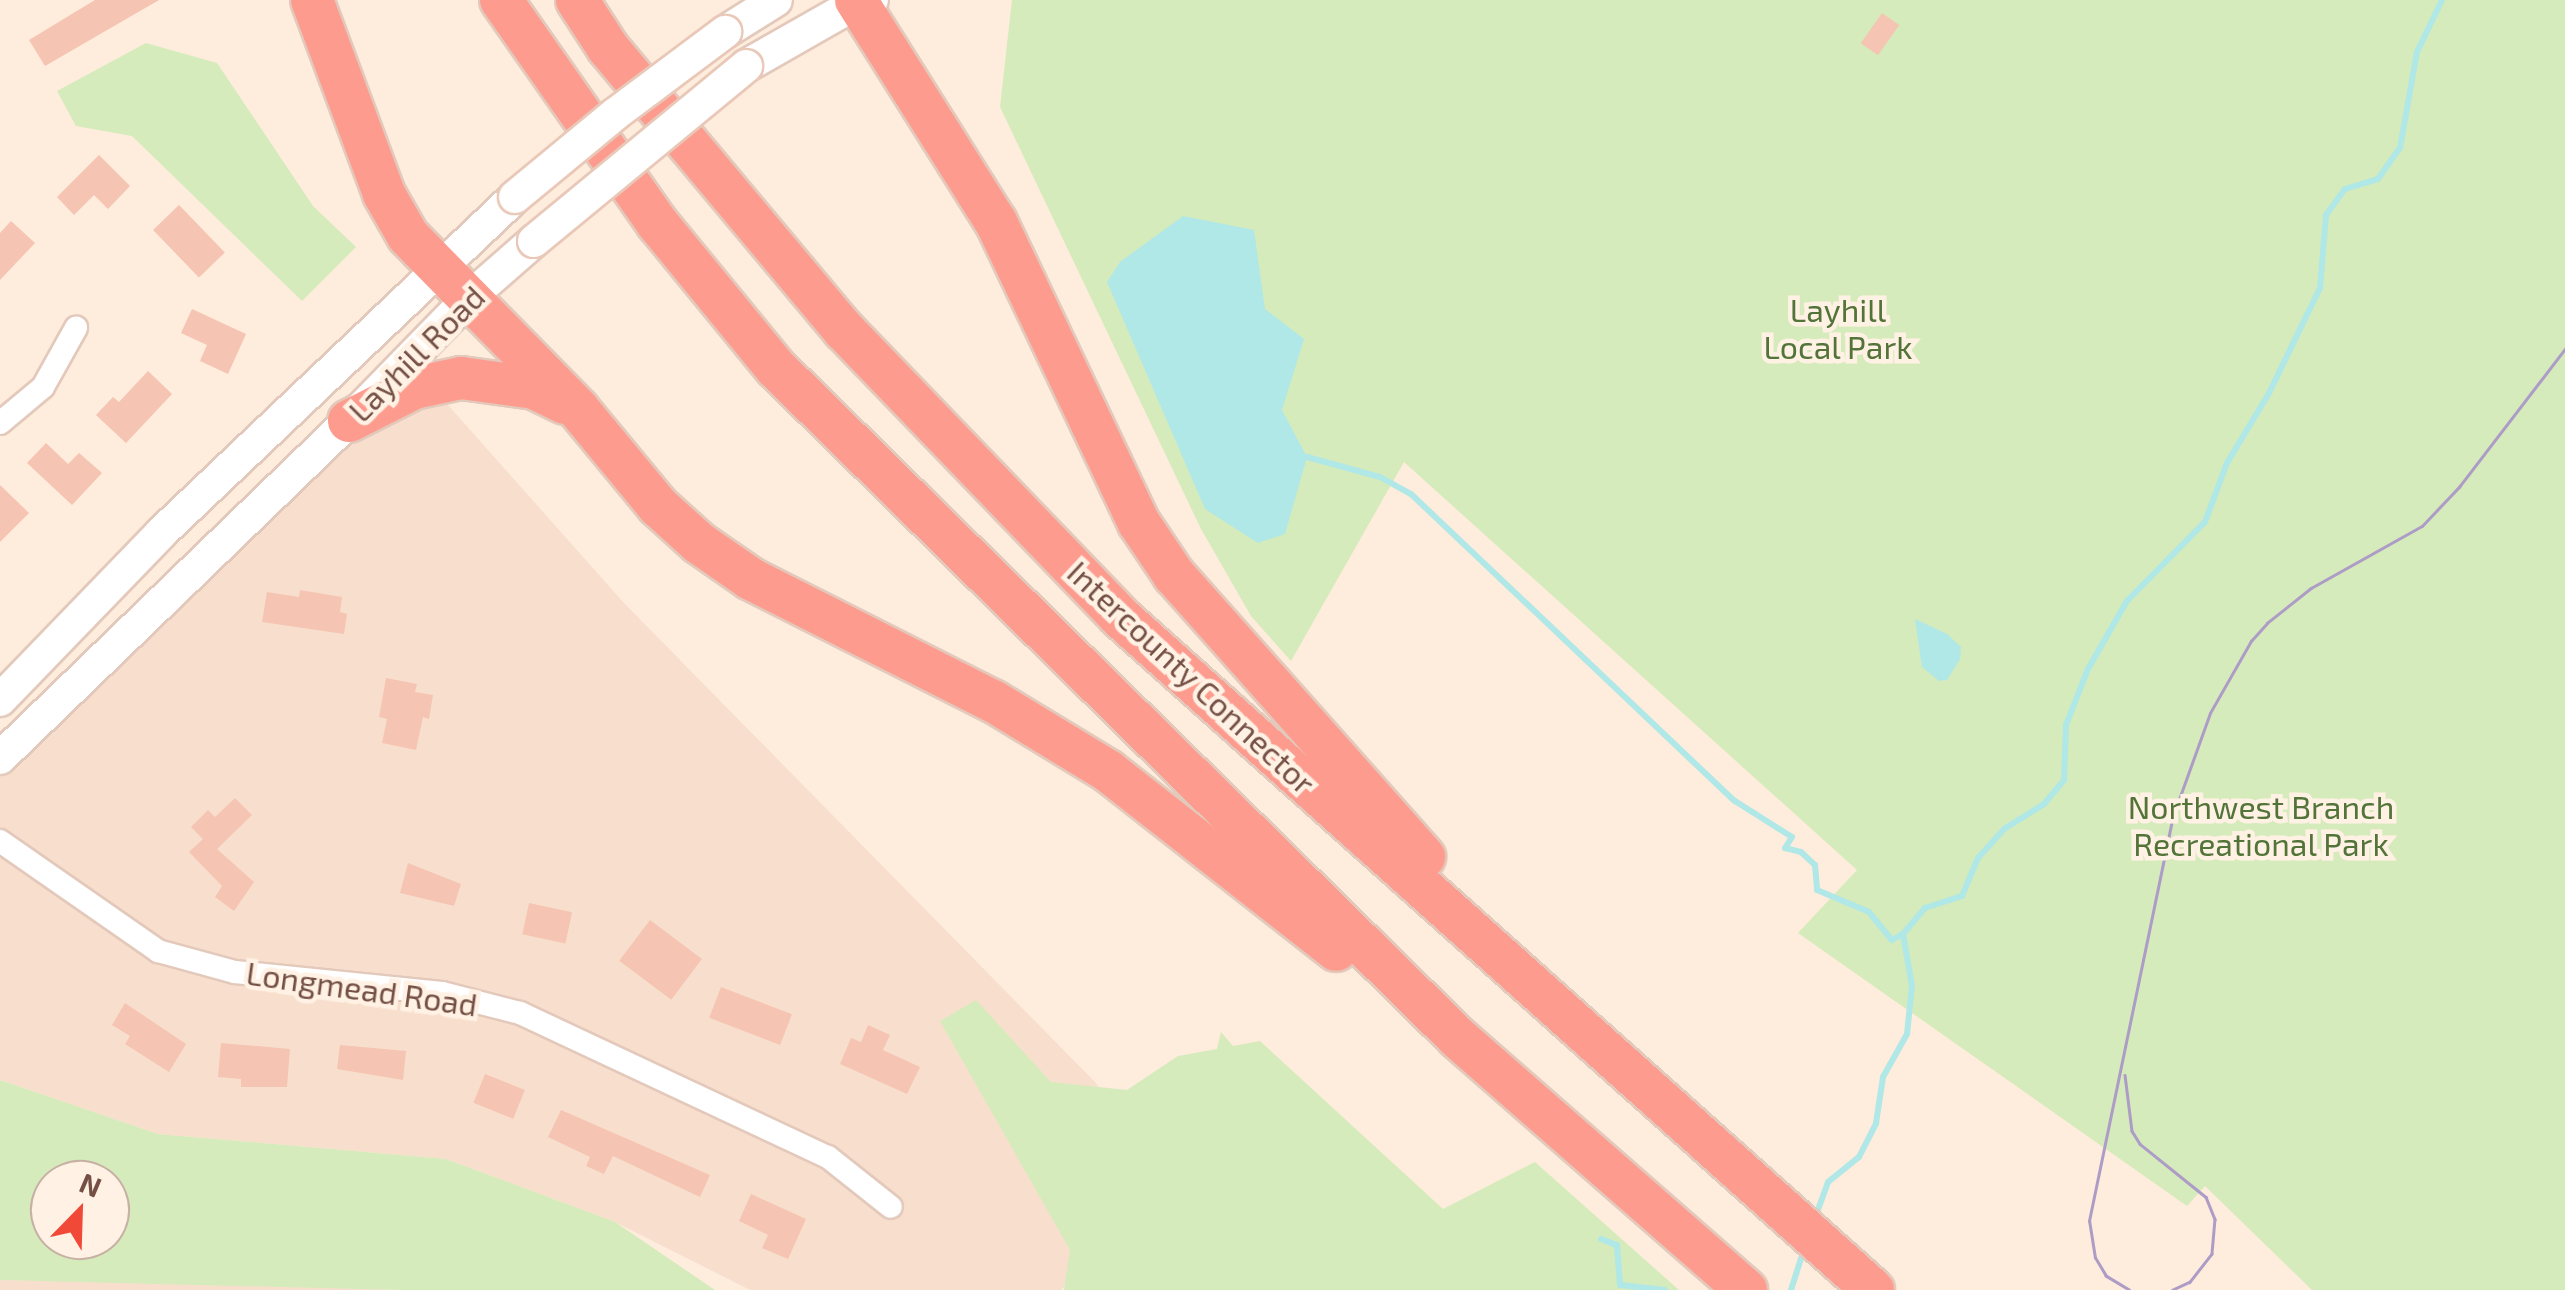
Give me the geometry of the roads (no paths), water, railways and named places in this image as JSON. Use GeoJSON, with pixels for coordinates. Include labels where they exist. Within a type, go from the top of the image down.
{"type":"FeatureCollection","features":[{"type":"Feature","properties":{"kind":"highway"},"geometry":{"type":"LineString","coordinates":[[312,0],[384,194],[408,236],[578,409],[658,506],[699,543],[751,579],[993,701],[1108,771],[1327,944],[1458,1038]]}},
{"type":"Feature","properties":{"kind":"highway","name":"Intercounty Connector"},"geometry":{"type":"LineString","coordinates":[[501,0],[658,224],[776,368],[1458,1038],[1746,1290]]}},
{"type":"Feature","properties":{"kind":"highway","name":"Intercounty Connector"},"geometry":{"type":"LineString","coordinates":[[577,0],[608,48],[844,330],[1120,617],[1873,1290]]}},
{"type":"Feature","properties":{"kind":"highway"},"geometry":{"type":"LineString","coordinates":[[862,1],[996,222],[1139,523],[1174,575],[1554,1004]]}},
{"type":"Feature","properties":{"kind":"highway"},"geometry":{"type":"LineString","coordinates":[[349,421],[414,388],[461,378],[534,388],[578,409]]}},
{"type":"Feature","properties":{"kind":"main road","name":"Layhill Road"},"geometry":{"type":"LineString","coordinates":[[0,758],[349,421],[514,197],[614,114],[725,32],[776,0]]}},
{"type":"Feature","properties":{"kind":"main road","name":"Layhill Road"},"geometry":{"type":"LineString","coordinates":[[0,700],[161,533],[455,282],[534,241],[746,66],[862,1]]}},
{"type":"Feature","properties":{"kind":"street"},"geometry":{"type":"LineString","coordinates":[[0,424],[43,387],[76,328]]}},
{"type":"Feature","properties":{"kind":"street","name":"Longmead Road"},"geometry":{"type":"LineString","coordinates":[[0,841],[158,951],[236,972],[442,993],[520,1013],[828,1156],[890,1208]]}},
{"type":"Feature","properties":{"kind":"water"},"geometry":{"type":"Polygon","coordinates":[[[1183,216],[1254,230],[1265,309],[1304,339],[1282,410],[1307,457],[1285,534],[1258,543],[1205,509],[1107,282],[1120,262],[1183,216]]]}},
{"type":"Feature","properties":{"kind":"water"},"geometry":{"type":"Polygon","coordinates":[[[1915,619],[1947,634],[1961,647],[1960,659],[1947,680],[1939,681],[1922,667],[1915,619]]]}},
{"type":"Feature","properties":{"kind":"waterway"},"geometry":{"type":"LineString","coordinates":[[1815,1218],[1828,1182],[1859,1157],[1876,1123],[1883,1077],[1907,1034],[1912,986],[1903,934],[1925,908],[1962,896],[1978,858],[2004,829],[2044,804],[2064,780],[2066,725],[2088,669],[2127,601],[2205,522],[2227,463],[2269,393],[2320,288],[2326,215],[2345,189],[2378,179],[2400,148],[2417,52],[2442,0]]}},
{"type":"Feature","properties":{"kind":"waterway"},"geometry":{"type":"LineString","coordinates":[[1307,457],[1380,477],[1411,494],[1735,801],[1792,837],[1785,848],[1801,852],[1815,865],[1817,890],[1869,912],[1892,940],[1903,934]]}},
{"type":"Feature","properties":{"kind":"waterway"},"geometry":{"type":"LineString","coordinates":[[1601,1239],[1617,1245],[1620,1285],[1665,1290]]}},
{"type":"Feature","properties":{"kind":"waterway"},"geometry":{"type":"LineString","coordinates":[[1791,1290],[1804,1249]]}},
{"type":"Feature","properties":{"kind":"tram line"},"geometry":{"type":"LineString","coordinates":[[2129,1290],[2106,1276],[2095,1258],[2089,1221],[2173,816],[2210,713],[2251,641],[2267,623],[2311,588],[2422,526],[2459,487],[2565,349]]}},
{"type":"Feature","properties":{"kind":"tram line"},"geometry":{"type":"LineString","coordinates":[[2125,1075],[2132,1131],[2140,1144],[2206,1197],[2215,1219],[2212,1254],[2190,1282],[2173,1290]]}},
{"type":"Feature","properties":{"kind":"park label","name":"Layhill Local Park"},"geometry":{"type":"Point","coordinates":[1838,328]}},
{"type":"Feature","properties":{"kind":"park label","name":"Northwest Branch Recreational Park"},"geometry":{"type":"Point","coordinates":[2261,826]}}]}
